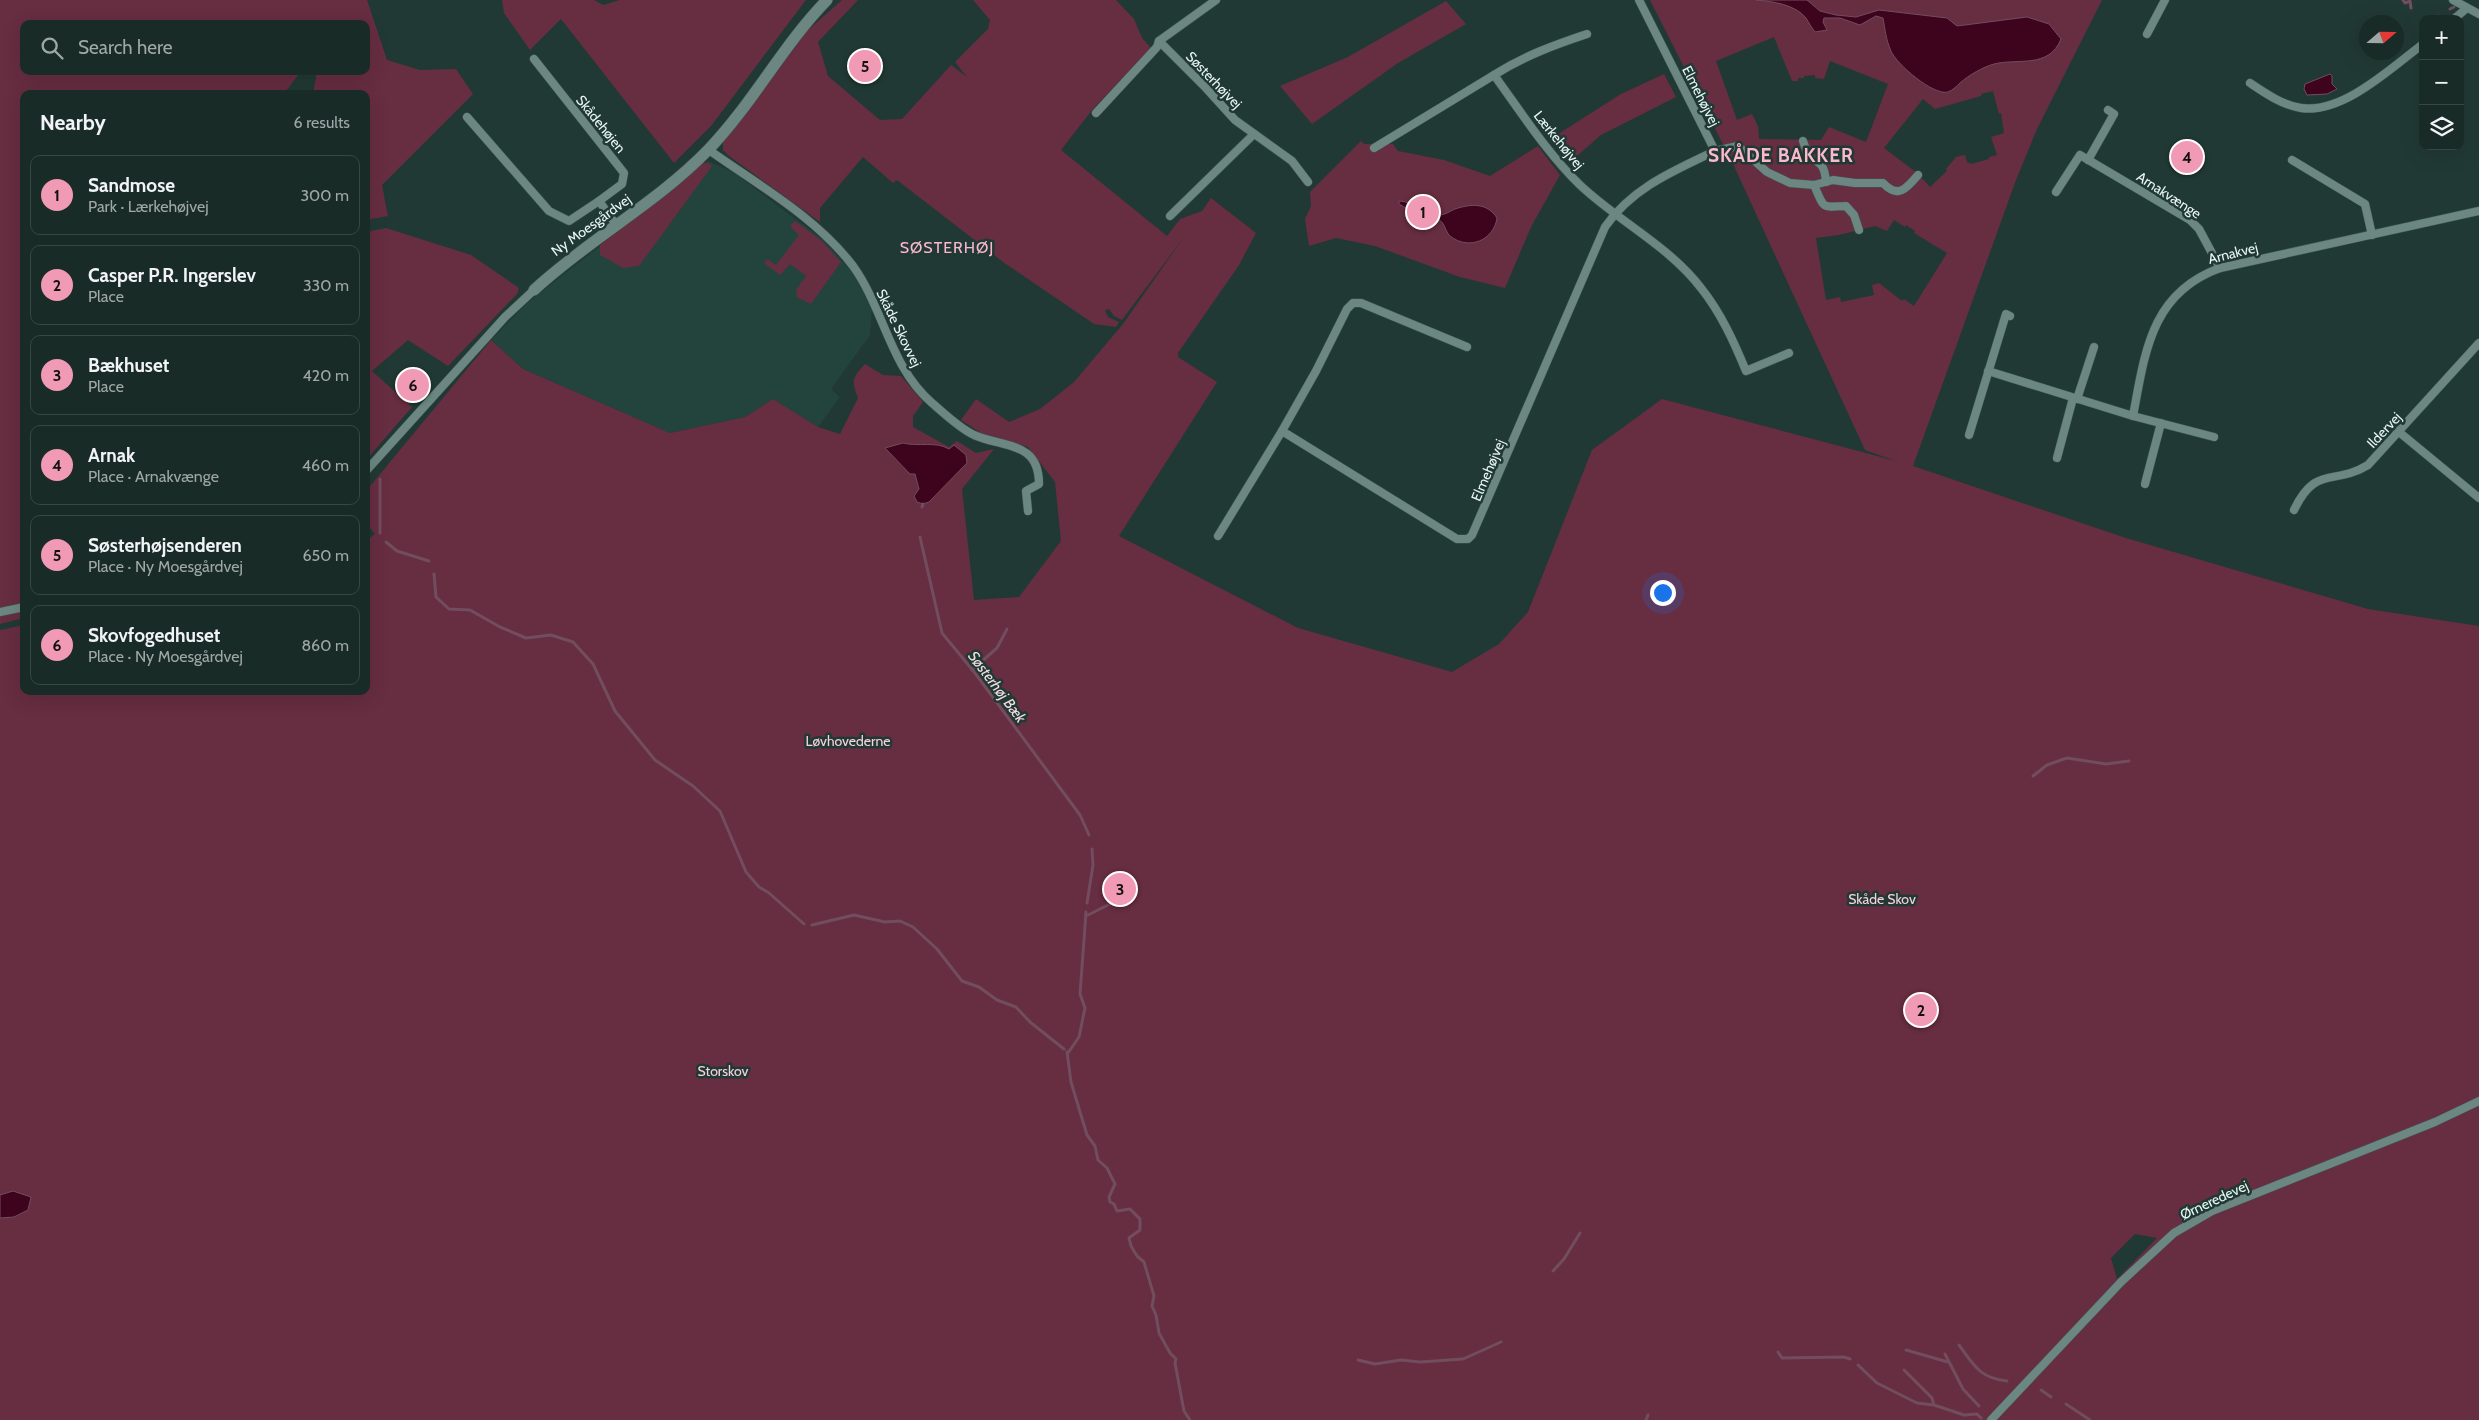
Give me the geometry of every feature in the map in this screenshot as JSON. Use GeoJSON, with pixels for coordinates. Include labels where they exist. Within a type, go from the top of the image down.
{"type":"FeatureCollection","features":[{"type":"Feature","properties":{"kind":"street","name":"Ny Moesgårdvej"},"geometry":{"type":"LineString","coordinates":[[370,467],[505,317],[558,268],[667,187],[709,150],[827,0]]}},
{"type":"Feature","properties":{"kind":"street"},"geometry":{"type":"LineString","coordinates":[[1096,114],[1157,48],[1159,41],[1205,3],[1216,0]]}},
{"type":"Feature","properties":{"kind":"street","name":"Elmehøjvej"},"geometry":{"type":"LineString","coordinates":[[1282,431],[1457,539],[1468,538],[1475,531],[1605,226],[1615,212],[1650,183],[1715,151],[1638,0]]}},
{"type":"Feature","properties":{"kind":"street"},"geometry":{"type":"LineString","coordinates":[[2147,34],[2165,0]]}},
{"type":"Feature","properties":{"kind":"street"},"geometry":{"type":"LineString","coordinates":[[2453,0],[2479,14]]}},
{"type":"Feature","properties":{"kind":"street"},"geometry":{"type":"LineString","coordinates":[[2459,15],[2467,8]]}},
{"type":"Feature","properties":{"kind":"street"},"geometry":{"type":"LineString","coordinates":[[1374,148],[1518,60],[1544,48],[1587,34]]}},
{"type":"Feature","properties":{"kind":"street","name":"Søsterhøjvej"},"geometry":{"type":"LineString","coordinates":[[1159,41],[1235,120],[1292,161],[1308,182]]}},
{"type":"Feature","properties":{"kind":"street"},"geometry":{"type":"LineString","coordinates":[[2250,83],[2275,99],[2299,108],[2318,109],[2345,100],[2419,47]]}},
{"type":"Feature","properties":{"kind":"street","name":"Skådehøjen"},"geometry":{"type":"LineString","coordinates":[[467,117],[550,211],[569,221],[622,184],[624,173],[534,59]]}},
{"type":"Feature","properties":{"kind":"street","name":"Lærkehøjvej"},"geometry":{"type":"LineString","coordinates":[[1494,75],[1526,120],[1578,183],[1615,212]]}},
{"type":"Feature","properties":{"kind":"street"},"geometry":{"type":"LineString","coordinates":[[2056,192],[2080,155],[2088,160],[2114,114],[2108,110]]}},
{"type":"Feature","properties":{"kind":"street"},"geometry":{"type":"LineString","coordinates":[[1170,216],[1254,134]]}},
{"type":"Feature","properties":{"kind":"street"},"geometry":{"type":"LineString","coordinates":[[1803,141],[1809,158],[1821,163],[1825,170],[1826,182]]}},
{"type":"Feature","properties":{"kind":"street"},"geometry":{"type":"LineString","coordinates":[[1715,151],[1738,146],[1767,172],[1779,180],[1814,185],[1833,180],[1855,183],[1883,183],[1890,190],[1899,192],[1906,189],[1918,175]]}},
{"type":"Feature","properties":{"kind":"street","name":"Skåde Skovvej"},"geometry":{"type":"LineString","coordinates":[[709,150],[824,233],[841,252],[854,267],[872,300],[904,369],[930,402],[973,434],[992,442],[1016,446],[1034,460],[1039,471],[1039,484],[1026,491],[1028,511]]}},
{"type":"Feature","properties":{"kind":"street","name":"Arnakvænge"},"geometry":{"type":"LineString","coordinates":[[2088,160],[2190,220],[2199,229],[2220,268]]}},
{"type":"Feature","properties":{"kind":"street"},"geometry":{"type":"LineString","coordinates":[[2292,160],[2365,204],[2372,235]]}},
{"type":"Feature","properties":{"kind":"street"},"geometry":{"type":"LineString","coordinates":[[1814,185],[1825,206],[1831,209],[1846,206],[1851,210],[1859,230]]}},
{"type":"Feature","properties":{"kind":"street"},"geometry":{"type":"LineString","coordinates":[[599,201],[617,226]]}},
{"type":"Feature","properties":{"kind":"street","name":"Arnakvej"},"geometry":{"type":"LineString","coordinates":[[2133,416],[2151,334],[2161,316],[2188,283],[2220,268],[2479,211]]}},
{"type":"Feature","properties":{"kind":"street"},"geometry":{"type":"LineString","coordinates":[[1615,212],[1684,269],[1701,287],[1732,338],[1746,371],[1789,353]]}},
{"type":"Feature","properties":{"kind":"street"},"geometry":{"type":"LineString","coordinates":[[1218,536],[1282,431],[1347,309],[1353,303],[1361,303],[1466,347]]}},
{"type":"Feature","properties":{"kind":"street"},"geometry":{"type":"LineString","coordinates":[[1969,435],[2006,314],[2010,316]]}},
{"type":"Feature","properties":{"kind":"street","name":"Ildervej"},"geometry":{"type":"LineString","coordinates":[[2294,510],[2302,493],[2310,484],[2325,478],[2358,471],[2368,465],[2479,343]]}},
{"type":"Feature","properties":{"kind":"street"},"geometry":{"type":"LineString","coordinates":[[2057,458],[2075,398],[2094,347]]}},
{"type":"Feature","properties":{"kind":"street"},"geometry":{"type":"LineString","coordinates":[[1988,371],[2133,416],[2214,437]]}},
{"type":"Feature","properties":{"kind":"street"},"geometry":{"type":"LineString","coordinates":[[2145,484],[2161,423]]}},
{"type":"Feature","properties":{"kind":"street"},"geometry":{"type":"LineString","coordinates":[[2398,432],[2479,498]]}},
{"type":"Feature","properties":{"kind":"street"},"geometry":{"type":"LineString","coordinates":[[0,612],[20,608]]}},
{"type":"Feature","properties":{"kind":"street","name":"Ørneredevej"},"geometry":{"type":"LineString","coordinates":[[1991,1420],[2121,1282],[2174,1233],[2212,1211],[2435,1122],[2479,1101]]}},
{"type":"Feature","properties":{"kind":"shaded area"},"geometry":{"type":"Polygon","coordinates":[[[1756,0],[1807,0],[1820,11],[1856,17],[1879,10],[1947,18],[1957,26],[2027,17],[2049,24],[2061,39],[2049,55],[2041,59],[1990,65],[1972,74],[1950,91],[1942,92],[1916,78],[1900,64],[1888,43],[1883,18],[1876,16],[1860,25],[1840,18],[1824,18],[1823,22],[1827,30],[1815,32],[1806,18],[1796,10],[1776,3],[1756,0]]]}},
{"type":"Feature","properties":{"kind":"shaded area"},"geometry":{"type":"Polygon","coordinates":[[[2330,74],[2332,76],[2332,84],[2337,89],[2327,94],[2307,95],[2304,89],[2305,84],[2330,74]]]}},
{"type":"Feature","properties":{"kind":"shaded area"},"geometry":{"type":"Polygon","coordinates":[[[708,161],[733,172],[825,241],[851,271],[872,307],[870,335],[831,389],[840,397],[818,427],[773,399],[745,417],[670,433],[523,369],[491,340],[526,304],[708,161]]]}},
{"type":"Feature","properties":{"kind":"shaded area"},"geometry":{"type":"Polygon","coordinates":[[[1399,201],[1409,203],[1429,213],[1440,215],[1461,207],[1478,206],[1488,209],[1497,218],[1495,226],[1486,237],[1480,241],[1465,243],[1450,236],[1443,223],[1439,220],[1404,207],[1399,204],[1399,201]]]}},
{"type":"Feature","properties":{"kind":"shaded area"},"geometry":{"type":"Polygon","coordinates":[[[903,443],[938,445],[949,449],[954,445],[966,455],[967,463],[929,502],[923,504],[917,502],[914,496],[919,489],[915,474],[910,474],[885,448],[903,443]]]}},
{"type":"Feature","properties":{"kind":"shaded area"},"geometry":{"type":"Polygon","coordinates":[[[13,1191],[31,1197],[28,1210],[14,1217],[0,1218],[0,1195],[13,1191]]]}},
{"type":"Feature","properties":{"kind":"green space"},"geometry":{"type":"Polygon","coordinates":[[[0,0],[367,0],[387,60],[420,70],[456,69],[473,94],[382,185],[388,216],[370,219],[370,90],[314,90],[316,75],[370,75],[370,20],[20,20],[20,75],[298,75],[287,90],[20,90],[20,619],[0,624],[0,0]]]}},
{"type":"Feature","properties":{"kind":"green space"},"geometry":{"type":"Polygon","coordinates":[[[502,0],[594,0],[603,5],[620,0],[806,0],[711,126],[674,163],[561,19],[530,50],[504,13],[502,0]]]}},
{"type":"Feature","properties":{"kind":"green space"},"geometry":{"type":"Polygon","coordinates":[[[842,0],[858,0],[818,42],[828,76],[880,120],[902,119],[951,65],[967,77],[955,62],[988,29],[990,20],[973,0],[1116,0],[1134,19],[1142,38],[1151,48],[1092,110],[1061,150],[1167,236],[1180,219],[1202,211],[1211,198],[1256,233],[1239,265],[1178,353],[1178,357],[1217,382],[1119,536],[1298,628],[1452,672],[1499,644],[1528,612],[1592,450],[1662,399],[1896,461],[1865,450],[1734,166],[1650,0],[2102,0],[2037,129],[2016,180],[1913,466],[2126,538],[2368,609],[2479,626],[2479,1420],[0,1420],[0,630],[20,626],[20,695],[370,695],[370,538],[375,534],[370,528],[370,486],[491,340],[523,369],[670,433],[745,417],[773,399],[818,427],[840,434],[858,398],[854,387],[855,376],[865,364],[883,375],[901,376],[923,402],[913,416],[913,427],[949,447],[957,441],[976,453],[994,449],[962,489],[974,600],[1019,597],[1061,541],[1055,482],[1028,447],[981,433],[961,420],[976,399],[1009,422],[1040,409],[1074,382],[1123,324],[1184,237],[1122,320],[1114,316],[1109,309],[1105,310],[1108,317],[1119,322],[1116,327],[1094,324],[1003,262],[897,180],[893,183],[863,157],[820,208],[820,222],[729,156],[723,150],[723,141],[807,31],[842,0]],[[1774,37],[1716,61],[1737,120],[1752,114],[1758,126],[1759,139],[1821,140],[1829,127],[1866,142],[1888,84],[1830,61],[1824,79],[1815,78],[1815,75],[1804,76],[1804,78],[1798,78],[1798,81],[1792,81],[1774,37]],[[1993,91],[1935,109],[1923,99],[1884,148],[1917,173],[1930,187],[1947,171],[1946,169],[1956,157],[1965,155],[1967,162],[1971,164],[1997,155],[1991,137],[2004,133],[2001,113],[1999,114],[1993,91]],[[1894,220],[1887,231],[1875,226],[1839,235],[1816,238],[1826,300],[1840,297],[1841,302],[1874,295],[1872,285],[1879,283],[1902,301],[1904,299],[1914,306],[1947,253],[1914,233],[1915,231],[1906,225],[1905,227],[1894,220]],[[2135,1234],[2111,1258],[2117,1279],[2157,1238],[2135,1234]]]}},
{"type":"Feature","properties":{"kind":"green space"},"geometry":{"type":"Polygon","coordinates":[[[1446,1],[1466,24],[1398,63],[1312,124],[1280,86],[1348,57],[1446,1]]]}},
{"type":"Feature","properties":{"kind":"green space"},"geometry":{"type":"Polygon","coordinates":[[[1664,74],[1676,97],[1601,135],[1570,162],[1552,138],[1621,94],[1664,74]]]}},
{"type":"Feature","properties":{"kind":"green space"},"geometry":{"type":"Polygon","coordinates":[[[1361,141],[1364,144],[1393,144],[1398,151],[1444,160],[1490,176],[1538,146],[1560,175],[1531,227],[1505,288],[1460,277],[1375,246],[1336,238],[1309,246],[1305,219],[1311,206],[1310,192],[1361,141]]]}},
{"type":"Feature","properties":{"kind":"green space"},"geometry":{"type":"Polygon","coordinates":[[[703,163],[709,163],[712,166],[639,266],[623,268],[600,255],[600,245],[703,163]]]}},
{"type":"Feature","properties":{"kind":"green space"},"geometry":{"type":"Polygon","coordinates":[[[795,221],[822,241],[841,262],[811,304],[797,297],[796,290],[806,276],[790,264],[780,275],[764,263],[767,259],[776,265],[799,235],[790,226],[795,221]]]}},
{"type":"Feature","properties":{"kind":"green space"},"geometry":{"type":"Polygon","coordinates":[[[386,228],[471,255],[519,288],[517,294],[448,366],[408,340],[372,371],[412,407],[370,455],[370,231],[386,228]]]}},
{"type":"Feature","properties":{"kind":"waterway"},"geometry":{"type":"LineString","coordinates":[[2403,0],[2405,3],[2410,1],[2411,8]]}},
{"type":"Feature","properties":{"kind":"waterway"},"geometry":{"type":"LineString","coordinates":[[2450,9],[2454,7]]}},
{"type":"Feature","properties":{"kind":"waterway"},"geometry":{"type":"LineString","coordinates":[[380,479],[380,533]]}},
{"type":"Feature","properties":{"kind":"waterway","name":"Søsterhøj Bæk"},"geometry":{"type":"LineString","coordinates":[[920,537],[942,633],[975,673],[1080,815],[1089,835]]}},
{"type":"Feature","properties":{"kind":"waterway"},"geometry":{"type":"LineString","coordinates":[[386,542],[397,551],[429,561]]}},
{"type":"Feature","properties":{"kind":"waterway"},"geometry":{"type":"LineString","coordinates":[[434,574],[436,597],[449,609],[470,610],[500,627],[526,638],[551,635],[573,642],[593,664],[615,711],[655,760],[693,786],[720,811],[746,872],[759,887],[769,893],[804,924]]}},
{"type":"Feature","properties":{"kind":"waterway"},"geometry":{"type":"LineString","coordinates":[[972,670],[997,648],[1007,629]]}},
{"type":"Feature","properties":{"kind":"waterway"},"geometry":{"type":"LineString","coordinates":[[2033,776],[2047,765],[2067,758],[2106,764],[2129,761]]}},
{"type":"Feature","properties":{"kind":"waterway","name":"Søsterhøj Bæk"},"geometry":{"type":"LineString","coordinates":[[1087,903],[1093,865],[1092,849]]}},
{"type":"Feature","properties":{"kind":"waterway"},"geometry":{"type":"LineString","coordinates":[[1086,916],[1112,903]]}},
{"type":"Feature","properties":{"kind":"waterway","name":"Søsterhøj Bæk"},"geometry":{"type":"LineString","coordinates":[[1068,1053],[1079,1037],[1085,1008],[1080,994],[1086,912]]}},
{"type":"Feature","properties":{"kind":"waterway"},"geometry":{"type":"LineString","coordinates":[[812,925],[854,915],[885,922],[900,921],[913,927],[937,949],[962,981],[979,987],[997,1000],[1016,1007],[1030,1022],[1064,1049]]}},
{"type":"Feature","properties":{"kind":"waterway","name":"Søsterhøj Bæk"},"geometry":{"type":"LineString","coordinates":[[1067,1052],[1071,1082],[1087,1135],[1095,1146],[1098,1160],[1107,1168],[1115,1184],[1109,1197],[1110,1202],[1114,1204],[1117,1211],[1130,1209],[1140,1219],[1140,1230],[1129,1238],[1137,1256],[1144,1262],[1154,1296],[1152,1306],[1156,1315],[1159,1333],[1170,1353],[1176,1359],[1175,1363],[1184,1411],[1190,1420]]}},
{"type":"Feature","properties":{"kind":"waterway"},"geometry":{"type":"LineString","coordinates":[[1553,1271],[1564,1259],[1580,1233]]}},
{"type":"Feature","properties":{"kind":"waterway"},"geometry":{"type":"LineString","coordinates":[[1358,1360],[1375,1364],[1401,1360],[1420,1362],[1463,1359],[1501,1342]]}},
{"type":"Feature","properties":{"kind":"waterway"},"geometry":{"type":"LineString","coordinates":[[1959,1345],[1973,1364],[1983,1373],[1990,1377],[2007,1381]]}},
{"type":"Feature","properties":{"kind":"waterway"},"geometry":{"type":"LineString","coordinates":[[1906,1350],[1948,1362]]}},
{"type":"Feature","properties":{"kind":"waterway"},"geometry":{"type":"LineString","coordinates":[[1778,1352],[1782,1358],[1844,1357],[1850,1359]]}},
{"type":"Feature","properties":{"kind":"waterway"},"geometry":{"type":"LineString","coordinates":[[1945,1354],[1963,1389],[1979,1406]]}},
{"type":"Feature","properties":{"kind":"waterway"},"geometry":{"type":"LineString","coordinates":[[1858,1365],[1877,1383],[1917,1403],[1934,1405],[1964,1415],[1977,1414],[1981,1418]]}},
{"type":"Feature","properties":{"kind":"waterway"},"geometry":{"type":"LineString","coordinates":[[1904,1370],[1932,1398],[1934,1405]]}},
{"type":"Feature","properties":{"kind":"waterway"},"geometry":{"type":"LineString","coordinates":[[2041,1390],[2051,1397]]}},
{"type":"Feature","properties":{"kind":"waterway"},"geometry":{"type":"LineString","coordinates":[[2066,1404],[2090,1420]]}},
{"type":"Feature","properties":{"kind":"waterway"},"geometry":{"type":"LineString","coordinates":[[1646,1420],[1648,1415]]}},
{"type":"Feature","properties":{"kind":"place","name":"Søsterhøjsenderen"},"geometry":{"type":"Point","coordinates":[865,66]}},
{"type":"Feature","properties":{"kind":"place","name":"Arnak"},"geometry":{"type":"Point","coordinates":[2187,157]}},
{"type":"Feature","properties":{"kind":"place","name":"Sandmose"},"geometry":{"type":"Point","coordinates":[1423,212]}},
{"type":"Feature","properties":{"kind":"place","name":"Skovfogedhuset"},"geometry":{"type":"Point","coordinates":[413,385]}},
{"type":"Feature","properties":{"kind":"place","name":"Bækhuset"},"geometry":{"type":"Point","coordinates":[1120,889]}},
{"type":"Feature","properties":{"kind":"place","name":"Casper P.R. Ingerslev"},"geometry":{"type":"Point","coordinates":[1921,1010]}},
{"type":"Feature","properties":{"kind":"district","name":"SKÅDE BAKKER"},"geometry":{"type":"Point","coordinates":[1781,155]}},
{"type":"Feature","properties":{"kind":"district","name":"SØSTERHØJ"},"geometry":{"type":"Point","coordinates":[947,247]}},
{"type":"Feature","properties":{"kind":"park label","name":"Løvhovederne"},"geometry":{"type":"Point","coordinates":[848,741]}},
{"type":"Feature","properties":{"kind":"park label","name":"Skåde Skov"},"geometry":{"type":"Point","coordinates":[1882,899]}},
{"type":"Feature","properties":{"kind":"park label","name":"Storskov"},"geometry":{"type":"Point","coordinates":[723,1071]}}]}
